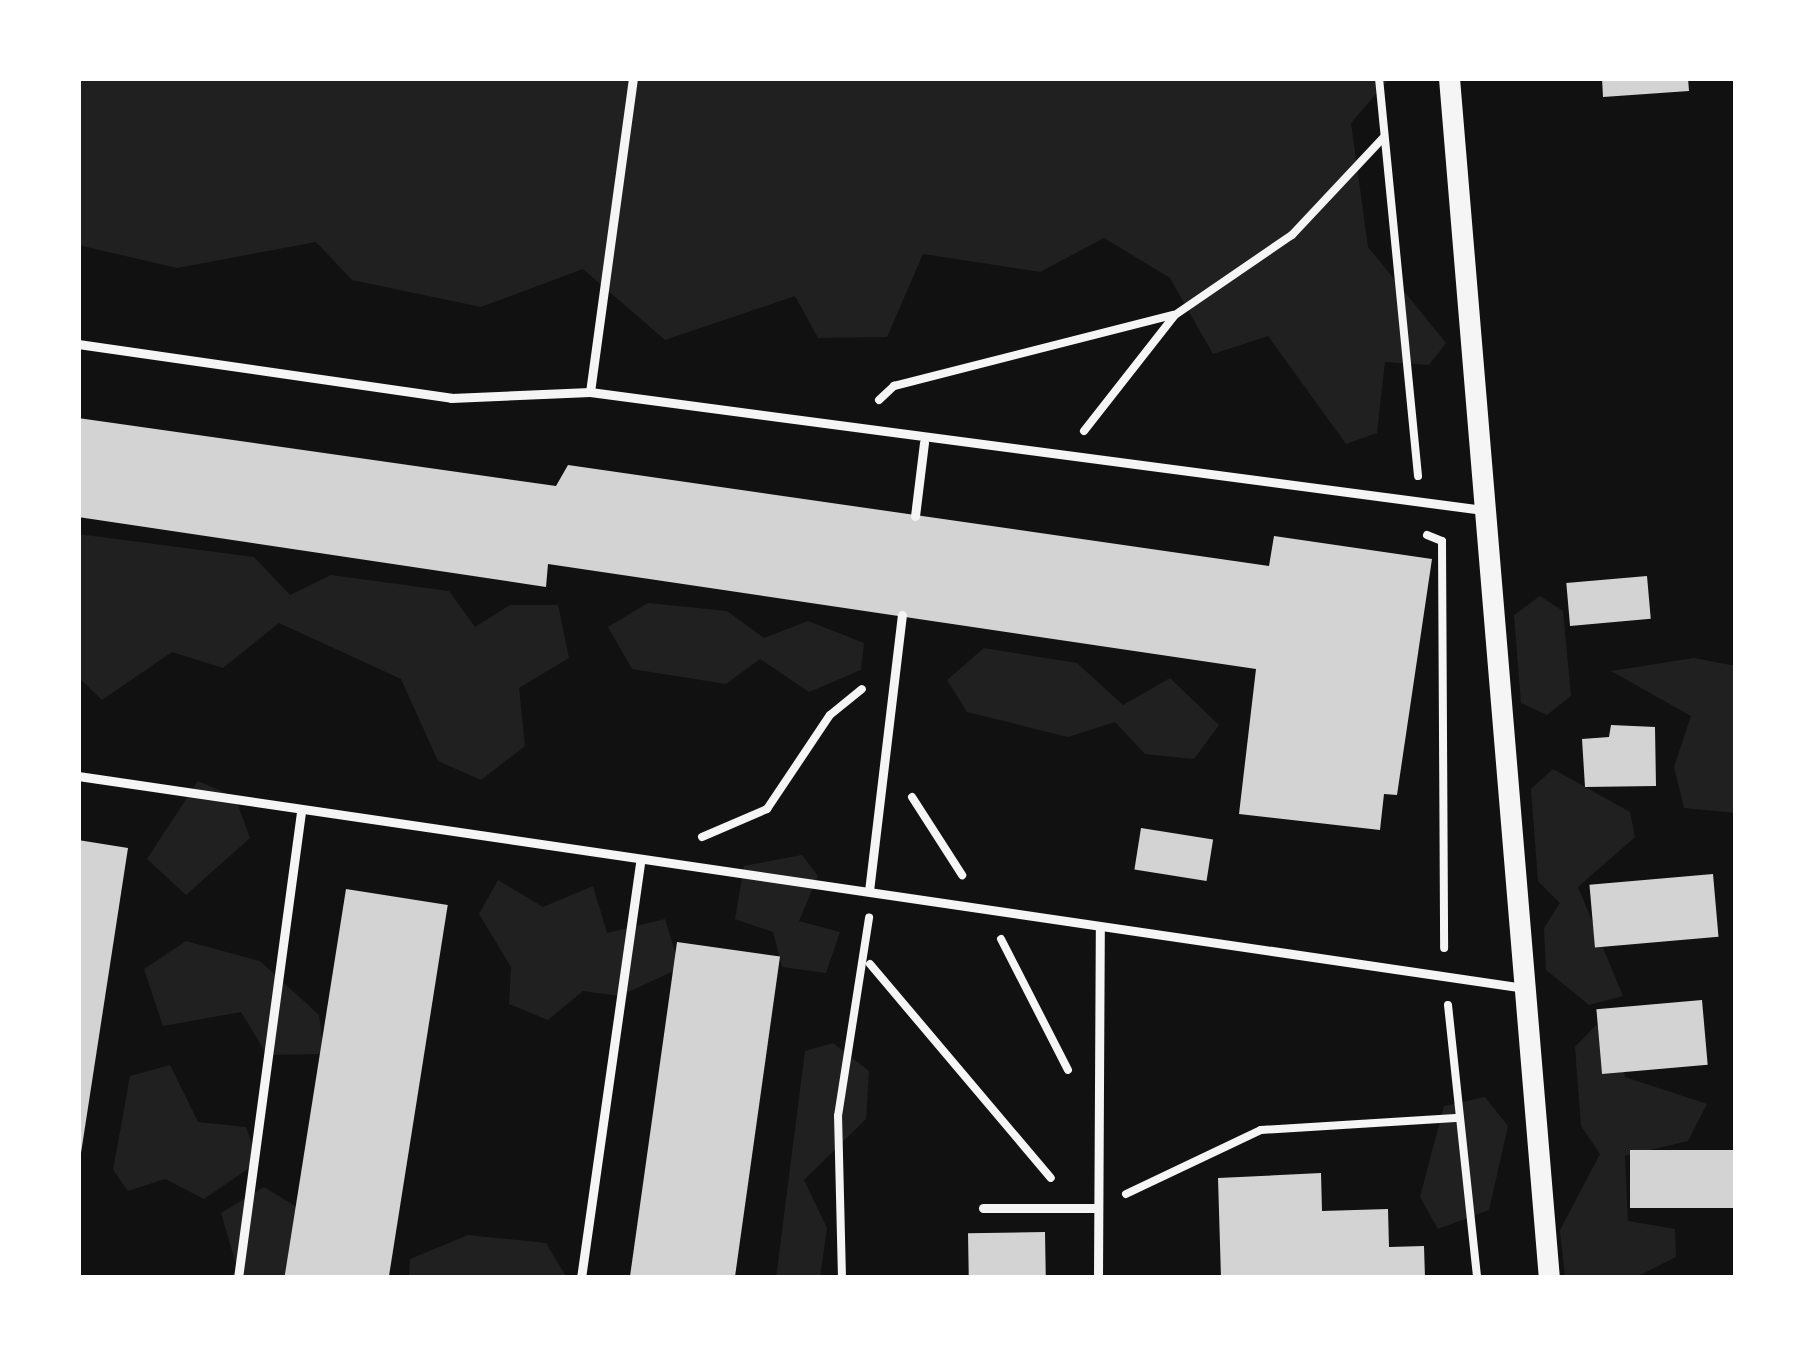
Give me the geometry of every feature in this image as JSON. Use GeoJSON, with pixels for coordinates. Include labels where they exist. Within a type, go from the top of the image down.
{"type":"FeatureCollection","features":[{"type":"Feature","properties":{"kind":"street"},"geometry":{"type":"LineString","coordinates":[[1449,78],[1549,1278]]}},
{"type":"Feature","properties":{"kind":"lane"},"geometry":{"type":"LineString","coordinates":[[590,392],[633,78]]}},
{"type":"Feature","properties":{"kind":"lane"},"geometry":{"type":"LineString","coordinates":[[78,344],[451,398],[590,392],[1065,462],[1421,509],[1483,510]]}},
{"type":"Feature","properties":{"kind":"lane"},"geometry":{"type":"LineString","coordinates":[[915,516],[924,443]]}},
{"type":"Feature","properties":{"kind":"lane"},"geometry":{"type":"LineString","coordinates":[[869,891],[891,662],[902,615]]}},
{"type":"Feature","properties":{"kind":"lane"},"geometry":{"type":"LineString","coordinates":[[78,776],[640,863],[1444,972],[1524,988]]}},
{"type":"Feature","properties":{"kind":"lane"},"geometry":{"type":"LineString","coordinates":[[238,1278],[301,811]]}},
{"type":"Feature","properties":{"kind":"lane"},"geometry":{"type":"LineString","coordinates":[[581,1278],[640,863]]}},
{"type":"Feature","properties":{"kind":"lane"},"geometry":{"type":"LineString","coordinates":[[1098,1278],[1100,927]]}},
{"type":"Feature","properties":{"kind":"lane"},"geometry":{"type":"LineString","coordinates":[[983,1208],[1098,1208]]}},
{"type":"Feature","properties":{"kind":"path"},"geometry":{"type":"LineString","coordinates":[[1379,78],[1421,532],[1442,542],[1444,972],[1477,1278]]}},
{"type":"Feature","properties":{"kind":"path"},"geometry":{"type":"LineString","coordinates":[[1065,462],[1123,368],[1175,315],[1292,235],[1384,137]]}},
{"type":"Feature","properties":{"kind":"path"},"geometry":{"type":"LineString","coordinates":[[848,428],[895,386],[1175,315]]}},
{"type":"Feature","properties":{"kind":"path"},"geometry":{"type":"LineString","coordinates":[[640,863],[767,809],[830,715],[891,662]]}},
{"type":"Feature","properties":{"kind":"path"},"geometry":{"type":"LineString","coordinates":[[842,1278],[838,1116],[870,964],[869,891]]}},
{"type":"Feature","properties":{"kind":"path"},"geometry":{"type":"LineString","coordinates":[[870,964],[1048,1176],[1098,1208],[1261,1130],[1460,1118]]}},
{"type":"Feature","properties":{"kind":"shaded area"},"geometry":{"type":"Polygon","coordinates":[[[78,78],[1390,78],[1351,123],[1368,247],[1446,343],[1429,365],[1385,362],[1377,433],[1346,444],[1268,336],[1213,354],[1170,278],[1104,238],[1040,272],[923,254],[887,337],[818,338],[795,296],[665,340],[583,269],[481,307],[352,280],[316,242],[177,268],[78,245],[78,78]]]}},
{"type":"Feature","properties":{"kind":"shaded area"},"geometry":{"type":"Polygon","coordinates":[[[78,534],[254,557],[290,595],[331,575],[449,591],[475,627],[510,605],[558,605],[569,658],[519,688],[525,746],[481,780],[438,761],[401,679],[279,623],[223,668],[172,652],[102,700],[78,677],[78,534]]]}},
{"type":"Feature","properties":{"kind":"shaded area"},"geometry":{"type":"Polygon","coordinates":[[[1540,596],[1563,611],[1571,696],[1547,715],[1521,703],[1514,615],[1540,596]]]}},
{"type":"Feature","properties":{"kind":"shaded area"},"geometry":{"type":"Polygon","coordinates":[[[648,603],[727,611],[764,638],[808,621],[864,643],[861,670],[809,692],[760,659],[726,684],[632,669],[608,627],[648,603]]]}},
{"type":"Feature","properties":{"kind":"shaded area"},"geometry":{"type":"Polygon","coordinates":[[[984,648],[1077,663],[1123,705],[1170,678],[1219,725],[1194,759],[1145,754],[1115,722],[1068,737],[967,712],[947,680],[984,648]]]}},
{"type":"Feature","properties":{"kind":"shaded area"},"geometry":{"type":"Polygon","coordinates":[[[1694,658],[1736,666],[1736,813],[1684,808],[1674,767],[1691,716],[1611,671],[1694,658]]]}},
{"type":"Feature","properties":{"kind":"shaded area"},"geometry":{"type":"Polygon","coordinates":[[[1553,769],[1630,812],[1635,837],[1578,887],[1623,996],[1589,1005],[1546,970],[1544,928],[1560,903],[1538,881],[1531,789],[1553,769]]]}},
{"type":"Feature","properties":{"kind":"shaded area"},"geometry":{"type":"Polygon","coordinates":[[[198,781],[235,797],[250,838],[186,895],[147,859],[198,781]]]}},
{"type":"Feature","properties":{"kind":"shaded area"},"geometry":{"type":"Polygon","coordinates":[[[802,855],[818,876],[799,921],[840,932],[826,973],[782,967],[773,932],[735,919],[744,866],[802,855]]]}},
{"type":"Feature","properties":{"kind":"shaded area"},"geometry":{"type":"Polygon","coordinates":[[[498,880],[543,907],[593,886],[607,933],[665,919],[680,968],[620,996],[583,991],[548,1020],[509,1004],[511,967],[479,914],[498,880]]]}},
{"type":"Feature","properties":{"kind":"shaded area"},"geometry":{"type":"Polygon","coordinates":[[[186,941],[260,961],[319,1015],[324,1054],[267,1055],[241,1012],[163,1026],[144,969],[186,941]]]}},
{"type":"Feature","properties":{"kind":"shaded area"},"geometry":{"type":"Polygon","coordinates":[[[1596,1025],[1619,1043],[1625,1077],[1707,1104],[1688,1141],[1625,1156],[1628,1221],[1675,1229],[1676,1257],[1634,1278],[1565,1278],[1560,1230],[1600,1154],[1581,1126],[1575,1047],[1596,1025]]]}},
{"type":"Feature","properties":{"kind":"shaded area"},"geometry":{"type":"Polygon","coordinates":[[[833,1043],[869,1071],[866,1119],[804,1180],[827,1228],[820,1278],[776,1278],[805,1051],[833,1043]]]}},
{"type":"Feature","properties":{"kind":"shaded area"},"geometry":{"type":"Polygon","coordinates":[[[170,1065],[198,1122],[246,1127],[258,1162],[204,1199],[165,1179],[128,1191],[113,1170],[130,1076],[170,1065]]]}},
{"type":"Feature","properties":{"kind":"shaded area"},"geometry":{"type":"Polygon","coordinates":[[[1485,1097],[1508,1126],[1489,1210],[1438,1229],[1420,1197],[1444,1106],[1485,1097]]]}},
{"type":"Feature","properties":{"kind":"shaded area"},"geometry":{"type":"Polygon","coordinates":[[[264,1187],[300,1209],[290,1278],[225,1278],[238,1271],[221,1213],[264,1187]]]}},
{"type":"Feature","properties":{"kind":"shaded area"},"geometry":{"type":"Polygon","coordinates":[[[468,1235],[546,1243],[567,1278],[409,1278],[410,1259],[468,1235]]]}},
{"type":"Feature","properties":{"kind":"building"},"geometry":{"type":"Polygon","coordinates":[[[1602,78],[1688,78],[1689,91],[1603,97],[1602,78]]]}},
{"type":"Feature","properties":{"kind":"building"},"geometry":{"type":"Polygon","coordinates":[[[78,418],[556,486],[568,465],[1269,566],[1274,536],[1432,559],[1397,795],[1384,794],[1380,830],[1239,814],[1256,669],[548,564],[546,587],[78,517],[78,418]]]}},
{"type":"Feature","properties":{"kind":"building"},"geometry":{"type":"Polygon","coordinates":[[[1647,576],[1651,619],[1570,626],[1566,583],[1647,576]]]}},
{"type":"Feature","properties":{"kind":"building"},"geometry":{"type":"Polygon","coordinates":[[[1611,725],[1655,727],[1656,786],[1585,787],[1582,739],[1609,737],[1611,725]]]}},
{"type":"Feature","properties":{"kind":"building"},"geometry":{"type":"Polygon","coordinates":[[[1141,828],[1213,839],[1207,881],[1134,869],[1141,828]]]}},
{"type":"Feature","properties":{"kind":"building"},"geometry":{"type":"Polygon","coordinates":[[[78,840],[128,848],[81,1153],[78,1153],[78,840]]]}},
{"type":"Feature","properties":{"kind":"building"},"geometry":{"type":"Polygon","coordinates":[[[1713,874],[1718,937],[1595,948],[1589,885],[1713,874]]]}},
{"type":"Feature","properties":{"kind":"building"},"geometry":{"type":"Polygon","coordinates":[[[346,889],[448,905],[389,1278],[284,1278],[346,889]]]}},
{"type":"Feature","properties":{"kind":"building"},"geometry":{"type":"Polygon","coordinates":[[[677,942],[780,956],[735,1278],[630,1278],[677,942]]]}},
{"type":"Feature","properties":{"kind":"building"},"geometry":{"type":"Polygon","coordinates":[[[1702,1000],[1708,1065],[1602,1074],[1596,1009],[1702,1000]]]}},
{"type":"Feature","properties":{"kind":"building"},"geometry":{"type":"Polygon","coordinates":[[[1630,1150],[1736,1150],[1736,1208],[1630,1208],[1630,1150]]]}},
{"type":"Feature","properties":{"kind":"building"},"geometry":{"type":"Polygon","coordinates":[[[1321,1173],[1322,1211],[1388,1209],[1389,1247],[1424,1246],[1425,1278],[1221,1278],[1218,1178],[1321,1173]]]}},
{"type":"Feature","properties":{"kind":"building"},"geometry":{"type":"Polygon","coordinates":[[[1045,1232],[1046,1278],[969,1278],[968,1233],[1045,1232]]]}}]}
